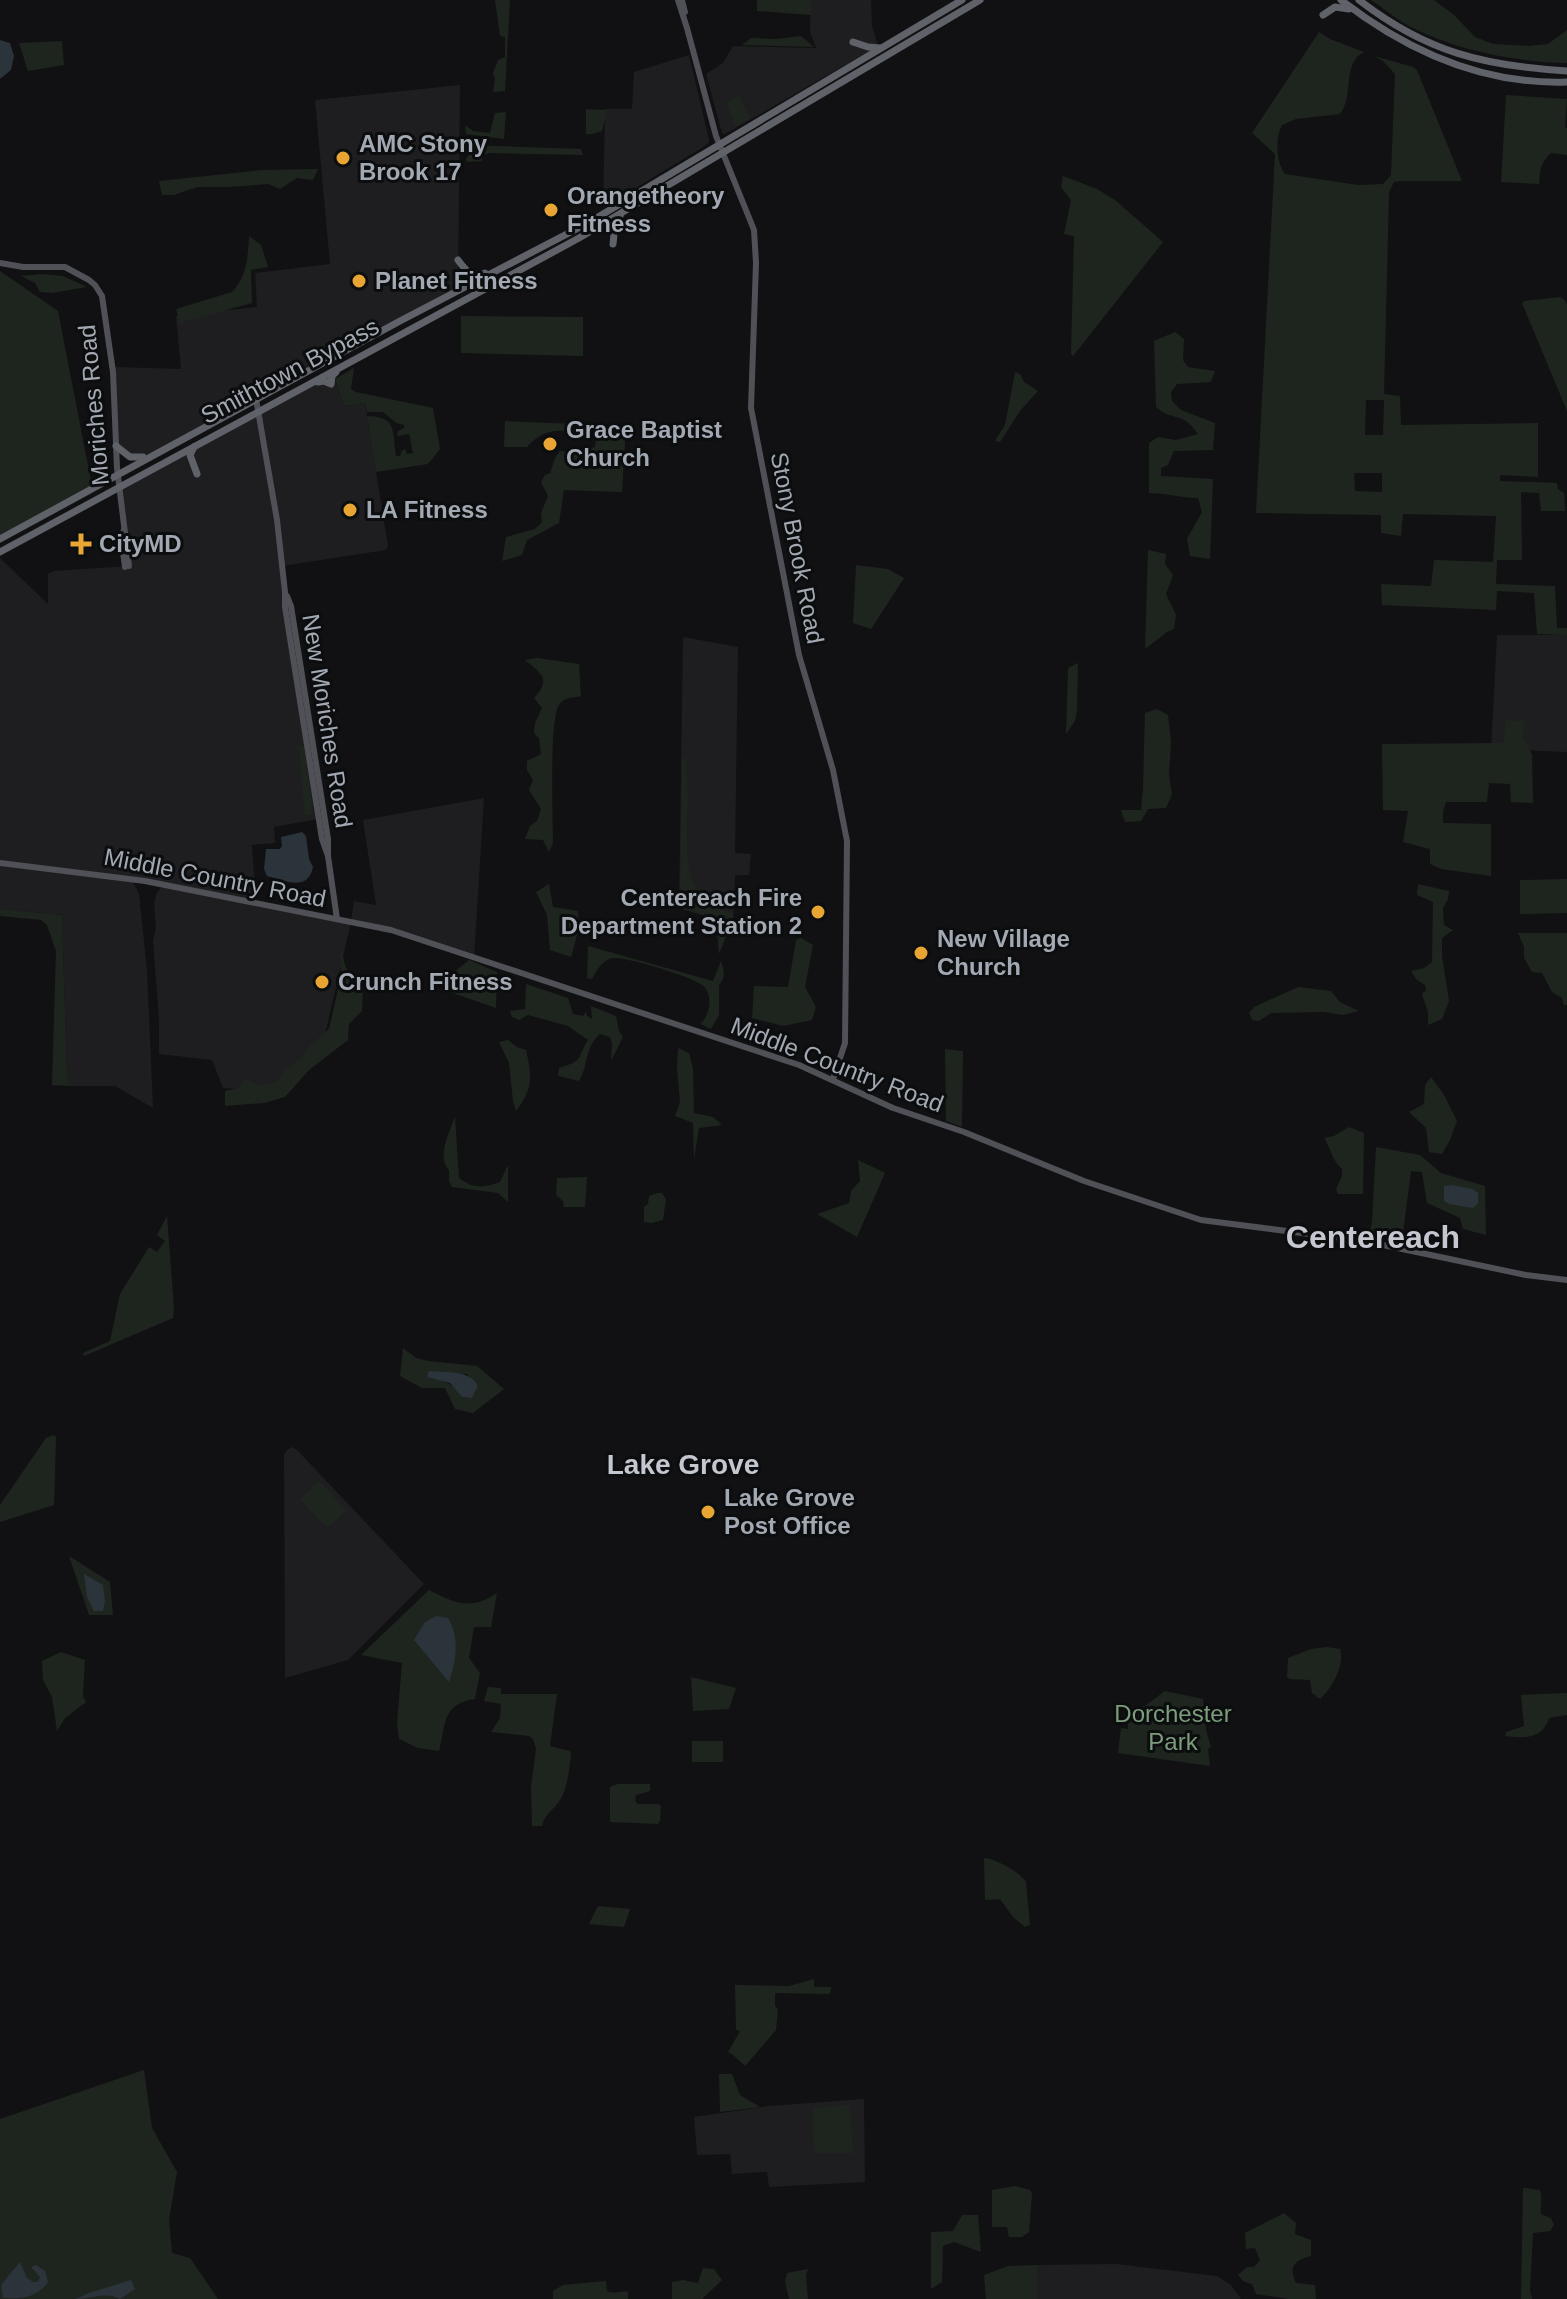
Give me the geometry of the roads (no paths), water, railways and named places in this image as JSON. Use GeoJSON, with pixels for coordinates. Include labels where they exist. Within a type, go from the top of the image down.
{"type":"FeatureCollection","features":[{"type":"Feature","properties":{"kind":"highway"},"geometry":{"type":"LineString","coordinates":[[721,148],[962,0]]}},
{"type":"Feature","properties":{"kind":"highway"},"geometry":{"type":"LineString","coordinates":[[721,148],[980,0]]}},
{"type":"Feature","properties":{"kind":"highway"},"geometry":{"type":"LineString","coordinates":[[1341,0],[1397,39],[1455,64],[1509,79],[1567,82]]}},
{"type":"Feature","properties":{"kind":"highway"},"geometry":{"type":"LineString","coordinates":[[1361,1],[1381,17],[1413,35],[1458,55],[1497,65],[1567,71]]}},
{"type":"Feature","properties":{"kind":"highway"},"geometry":{"type":"LineString","coordinates":[[1326,3],[1323,15],[1339,6],[1358,13]]}},
{"type":"Feature","properties":{"kind":"highway"},"geometry":{"type":"LineString","coordinates":[[856,63],[854,43],[882,48]]}},
{"type":"Feature","properties":{"kind":"highway","name":"Smithtown Bypass"},"geometry":{"type":"LineString","coordinates":[[0,552],[304,385],[322,381],[331,384],[333,375],[348,362],[594,229],[721,148]]}},
{"type":"Feature","properties":{"kind":"highway","name":"Smithtown Bypass"},"geometry":{"type":"LineString","coordinates":[[0,539],[588,223],[721,148]]}},
{"type":"Feature","properties":{"kind":"highway"},"geometry":{"type":"LineString","coordinates":[[594,229],[609,230],[613,244],[616,222],[625,211]]}},
{"type":"Feature","properties":{"kind":"highway"},"geometry":{"type":"LineString","coordinates":[[458,260],[473,275],[495,271]]}},
{"type":"Feature","properties":{"kind":"highway"},"geometry":{"type":"LineString","coordinates":[[173,457],[185,456],[197,474],[190,454],[199,442]]}},
{"type":"Feature","properties":{"kind":"highway"},"geometry":{"type":"LineString","coordinates":[[116,446],[134,459],[156,453]]}},
{"type":"Feature","properties":{"kind":"main road","name":"Stony Brook Road"},"geometry":{"type":"LineString","coordinates":[[680,0],[721,148],[755,235],[751,408],[799,655],[829,756],[847,841],[845,1043],[833,1079]]}},
{"type":"Feature","properties":{"kind":"main road","name":"Moriches Road"},"geometry":{"type":"LineString","coordinates":[[0,263],[23,267],[65,267],[89,280],[102,296],[113,372],[127,566]]}},
{"type":"Feature","properties":{"kind":"main road","name":"New Moriches Road"},"geometry":{"type":"LineString","coordinates":[[256,399],[277,520],[285,607],[337,919]]}},
{"type":"Feature","properties":{"kind":"main road","name":"Middle Country Road"},"geometry":{"type":"LineString","coordinates":[[0,863],[145,881],[391,930],[799,1065],[893,1108],[964,1132],[1084,1181],[1201,1220],[1364,1241],[1567,1280]]}},
{"type":"Feature","properties":{"kind":"place","name":"AMC Stony Brook 17"},"geometry":{"type":"Point","coordinates":[343,158]}},
{"type":"Feature","properties":{"kind":"place","name":"Orangetheory Fitness"},"geometry":{"type":"Point","coordinates":[551,210]}},
{"type":"Feature","properties":{"kind":"place","name":"Planet Fitness"},"geometry":{"type":"Point","coordinates":[359,281]}},
{"type":"Feature","properties":{"kind":"place","name":"Grace Baptist Church"},"geometry":{"type":"Point","coordinates":[550,444]}},
{"type":"Feature","properties":{"kind":"place","name":"LA Fitness"},"geometry":{"type":"Point","coordinates":[350,510]}},
{"type":"Feature","properties":{"kind":"place","name":"CityMD"},"geometry":{"type":"Point","coordinates":[81,544]}},
{"type":"Feature","properties":{"kind":"place","name":"Centereach Fire Department Station 2"},"geometry":{"type":"Point","coordinates":[818,912]}},
{"type":"Feature","properties":{"kind":"place","name":"New Village Church"},"geometry":{"type":"Point","coordinates":[921,953]}},
{"type":"Feature","properties":{"kind":"place","name":"Crunch Fitness"},"geometry":{"type":"Point","coordinates":[322,982]}},
{"type":"Feature","properties":{"kind":"place","name":"Lake Grove Post Office"},"geometry":{"type":"Point","coordinates":[708,1512]}},
{"type":"Feature","properties":{"kind":"district","name":"Centereach"},"geometry":{"type":"Point","coordinates":[1373,1237]}},
{"type":"Feature","properties":{"kind":"district","name":"Lake Grove"},"geometry":{"type":"Point","coordinates":[683,1464]}},
{"type":"Feature","properties":{"kind":"park label","name":"Dorchester Park"},"geometry":{"type":"Point","coordinates":[1173,1728]}}]}
